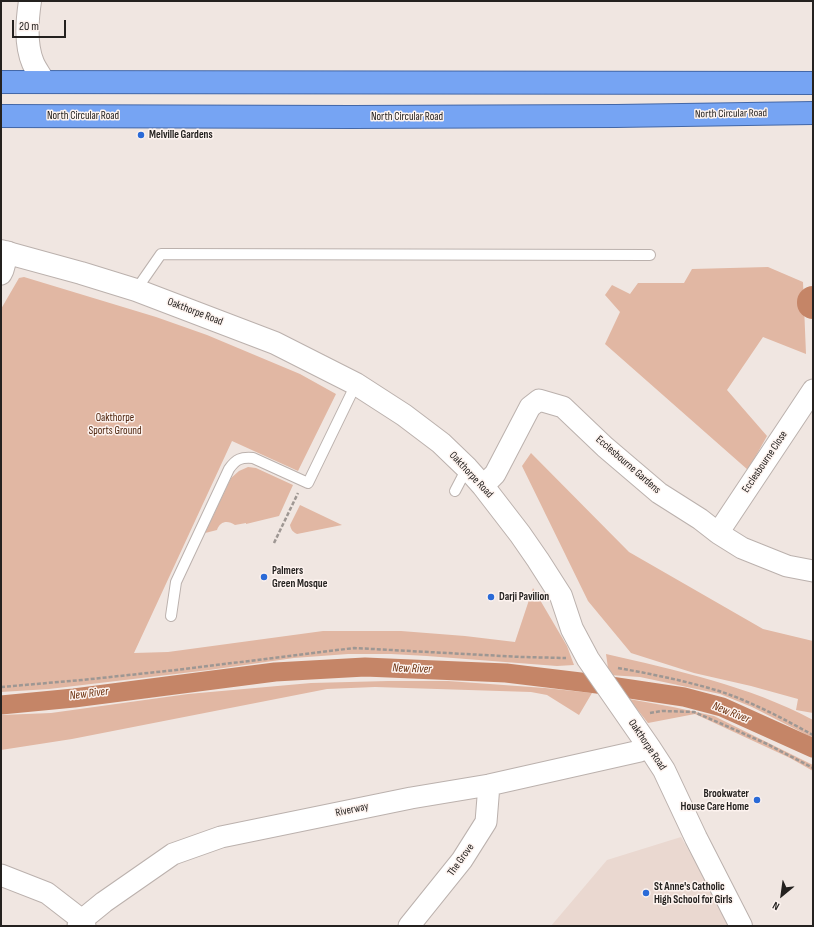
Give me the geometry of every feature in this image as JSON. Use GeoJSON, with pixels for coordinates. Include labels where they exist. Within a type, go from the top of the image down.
{"type":"FeatureCollection","features":[{"type":"Feature","properties":{"kind":"highway"},"geometry":{"type":"LineString","coordinates":[[1,82],[813,83]]}},
{"type":"Feature","properties":{"kind":"highway","name":"North Circular Road"},"geometry":{"type":"LineString","coordinates":[[1,116],[352,117],[616,116],[813,113]]}},
{"type":"Feature","properties":{"kind":"street"},"geometry":{"type":"LineString","coordinates":[[30,1],[27,18],[29,49],[33,64],[44,82]]}},
{"type":"Feature","properties":{"kind":"street"},"geometry":{"type":"LineString","coordinates":[[1,274],[4,270],[5,252]]}},
{"type":"Feature","properties":{"kind":"street","name":"Oakthorpe Road"},"geometry":{"type":"LineString","coordinates":[[5,252],[136,290],[275,343],[356,384],[404,414],[440,443],[467,468],[483,486],[520,534],[560,596],[572,629],[588,659],[664,770],[696,838],[741,926]]}},
{"type":"Feature","properties":{"kind":"street","name":"Ecclesbourne Close"},"geometry":{"type":"LineString","coordinates":[[718,533],[813,390]]}},
{"type":"Feature","properties":{"kind":"street","name":"Ecclesbourne Gardens"},"geometry":{"type":"LineString","coordinates":[[483,486],[494,474],[530,407],[539,400],[563,407],[605,447],[659,494],[700,519],[718,533],[742,548],[787,566],[813,571]]}},
{"type":"Feature","properties":{"kind":"street","name":"Riverway"},"geometry":{"type":"LineString","coordinates":[[81,924],[104,902],[173,854],[221,837],[411,798],[489,785],[640,751],[649,747]]}},
{"type":"Feature","properties":{"kind":"street","name":"The Grove"},"geometry":{"type":"LineString","coordinates":[[409,926],[462,860],[486,822],[489,785]]}},
{"type":"Feature","properties":{"kind":"street"},"geometry":{"type":"LineString","coordinates":[[1,875],[47,893],[81,924]]}},
{"type":"Feature","properties":{"kind":"lane"},"geometry":{"type":"LineString","coordinates":[[136,290],[161,254],[650,255]]}},
{"type":"Feature","properties":{"kind":"lane"},"geometry":{"type":"LineString","coordinates":[[171,616],[176,582],[233,463],[244,457],[253,458],[308,483],[356,384]]}},
{"type":"Feature","properties":{"kind":"lane"},"geometry":{"type":"LineString","coordinates":[[455,491],[467,468]]}},
{"type":"Feature","properties":{"kind":"path"},"geometry":{"type":"LineString","coordinates":[[274,543],[299,490]]}},
{"type":"Feature","properties":{"kind":"path"},"geometry":{"type":"LineString","coordinates":[[1,687],[176,670],[354,648],[566,658]]}},
{"type":"Feature","properties":{"kind":"path"},"geometry":{"type":"LineString","coordinates":[[612,667],[658,676],[720,692],[756,706],[813,735]]}},
{"type":"Feature","properties":{"kind":"path"},"geometry":{"type":"LineString","coordinates":[[645,714],[662,711],[694,712],[767,744],[813,768]]}},
{"type":"Feature","properties":{"kind":"shaded area","name":"St Anne's Catholic High School for Girls"},"geometry":{"type":"Polygon","coordinates":[[[681,837],[733,926],[551,926],[607,860],[681,837]]]}},
{"type":"Feature","properties":{"kind":"green space"},"geometry":{"type":"Polygon","coordinates":[[[768,267],[803,282],[806,354],[763,337],[727,390],[767,436],[748,470],[605,344],[620,312],[605,295],[612,285],[630,294],[638,283],[684,283],[692,269],[768,267]]]}},
{"type":"Feature","properties":{"kind":"green space","name":"Oakthorpe Sports Ground"},"geometry":{"type":"Polygon","coordinates":[[[24,277],[156,317],[207,335],[300,374],[336,394],[298,471],[232,441],[134,653],[168,652],[323,631],[401,631],[515,642],[533,588],[567,646],[574,665],[557,666],[391,654],[348,654],[294,658],[209,670],[49,689],[1,692],[1,309],[19,278],[24,277]]]}},
{"type":"Feature","properties":{"kind":"green space"},"geometry":{"type":"Polygon","coordinates":[[[531,453],[629,552],[763,629],[813,641],[813,713],[796,710],[798,699],[751,686],[694,673],[631,653],[588,601],[522,466],[531,453]]]}},
{"type":"Feature","properties":{"kind":"green space"},"geometry":{"type":"Polygon","coordinates":[[[248,467],[256,468],[293,485],[279,516],[246,524],[235,525],[230,522],[224,522],[218,527],[217,530],[205,533],[231,478],[239,471],[248,467]]]}},
{"type":"Feature","properties":{"kind":"green space"},"geometry":{"type":"Polygon","coordinates":[[[300,505],[342,525],[297,534],[292,531],[290,525],[300,505]]]}},
{"type":"Feature","properties":{"kind":"green space"},"geometry":{"type":"Polygon","coordinates":[[[606,654],[712,680],[738,688],[789,708],[813,720],[813,738],[752,707],[720,694],[640,677],[609,675],[606,654]]]}},
{"type":"Feature","properties":{"kind":"green space"},"geometry":{"type":"Polygon","coordinates":[[[448,681],[592,693],[579,715],[547,695],[531,692],[375,687],[327,689],[72,739],[1,750],[1,715],[51,713],[188,694],[311,683],[448,681]]]}},
{"type":"Feature","properties":{"kind":"green space"},"geometry":{"type":"Polygon","coordinates":[[[629,699],[714,716],[813,765],[813,771],[790,758],[695,714],[648,723],[629,699]]]}},
{"type":"Feature","properties":{"kind":"waterway","name":"New River"},"geometry":{"type":"LineString","coordinates":[[1,705],[74,698],[275,672],[365,667],[506,673],[597,684],[684,697],[722,707],[813,748]]}},
{"type":"Feature","properties":{"kind":"place","name":"Melville Gardens"},"geometry":{"type":"Point","coordinates":[141,135]}},
{"type":"Feature","properties":{"kind":"place","name":"Palmers Green Mosque"},"geometry":{"type":"Point","coordinates":[264,577]}},
{"type":"Feature","properties":{"kind":"place","name":"Darji Pavilion"},"geometry":{"type":"Point","coordinates":[491,597]}},
{"type":"Feature","properties":{"kind":"place","name":"Brookwater House Care Home"},"geometry":{"type":"Point","coordinates":[757,800]}},
{"type":"Feature","properties":{"kind":"place","name":"St Anne's Catholic High School for Girls"},"geometry":{"type":"Point","coordinates":[646,893]}}]}
